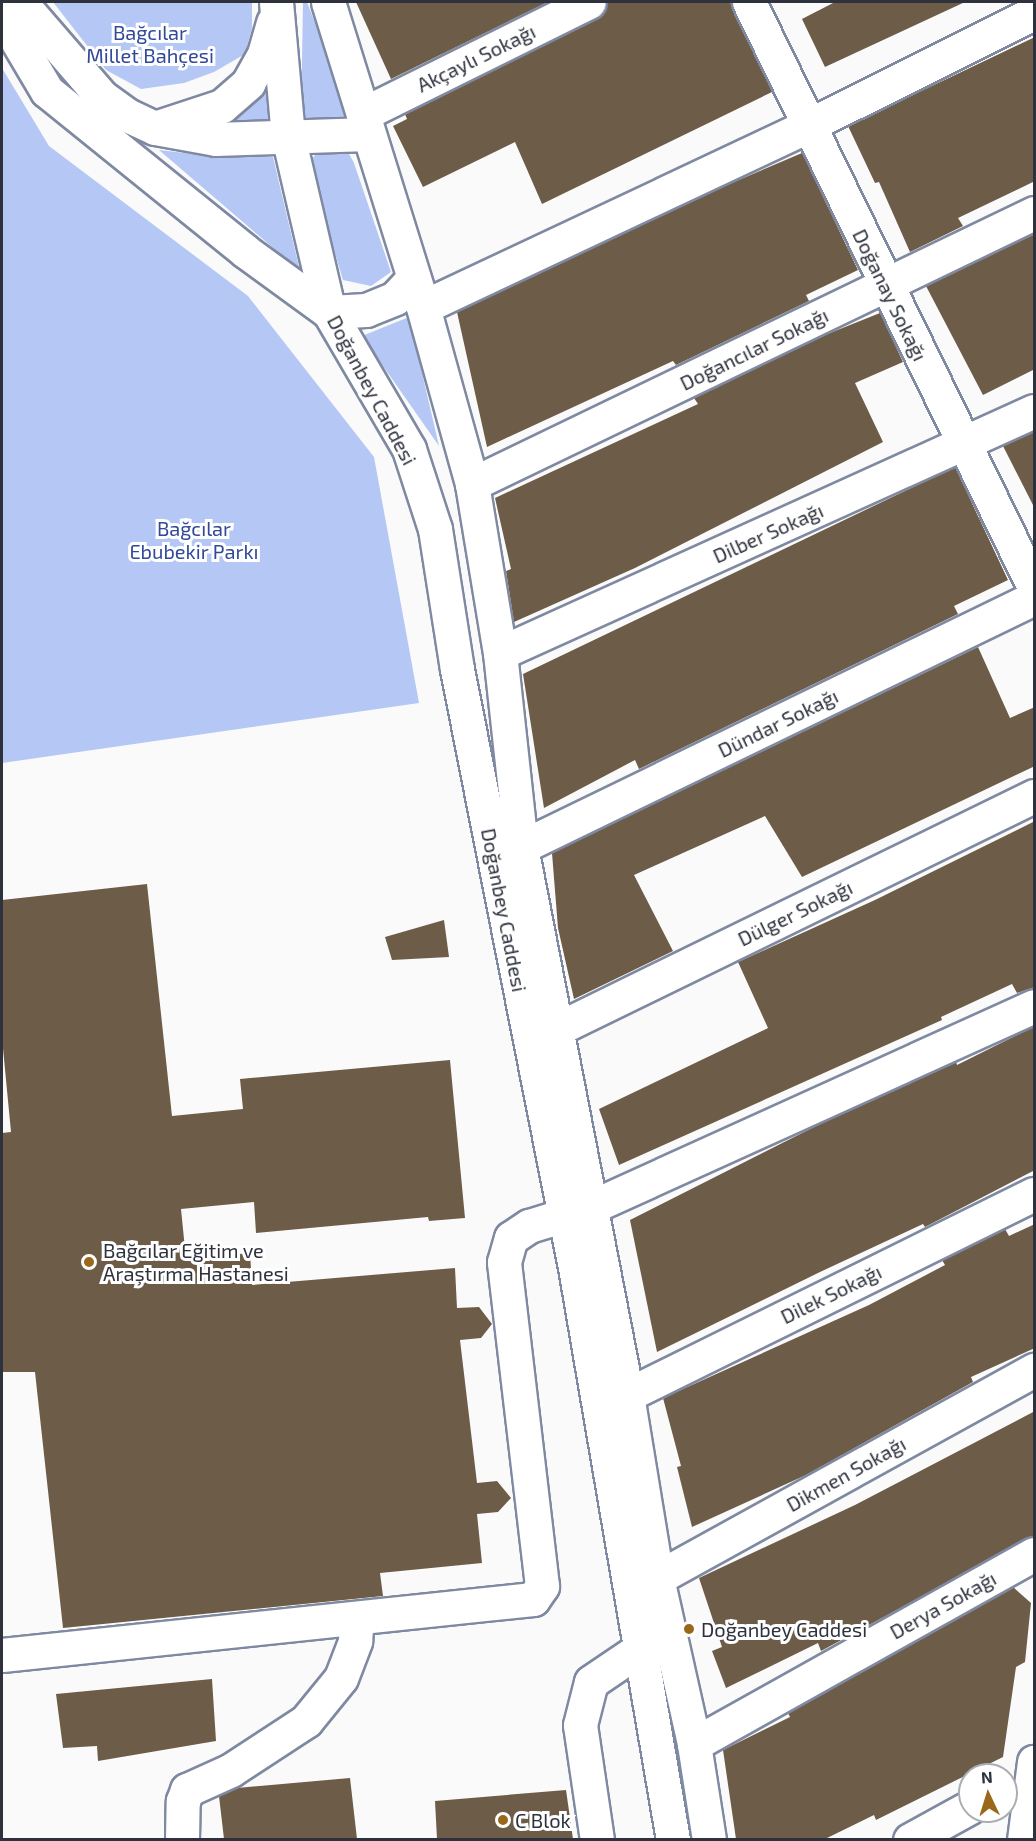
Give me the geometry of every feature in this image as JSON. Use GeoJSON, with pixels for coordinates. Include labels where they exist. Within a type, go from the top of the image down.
{"type":"FeatureCollection","features":[{"type":"Feature","properties":{"kind":"street"},"geometry":{"type":"LineString","coordinates":[[20,2],[101,96],[127,115],[155,128],[216,138],[288,135],[365,124]]}},
{"type":"Feature","properties":{"kind":"street","name":"Doğanbey Caddesi"},"geometry":{"type":"LineString","coordinates":[[328,2],[417,293],[472,484],[500,653],[521,847],[555,1029],[578,1211],[641,1648],[673,1839]]}},
{"type":"Feature","properties":{"kind":"street","name":"Akçaylı Sokağı"},"geometry":{"type":"LineString","coordinates":[[365,124],[589,2]]}},
{"type":"Feature","properties":{"kind":"street","name":"Doğanay Sokağı"},"geometry":{"type":"LineString","coordinates":[[749,2],[885,286],[1035,587]]}},
{"type":"Feature","properties":{"kind":"street"},"geometry":{"type":"LineString","coordinates":[[155,128],[192,119],[222,106],[248,83],[264,54],[276,5]]}},
{"type":"Feature","properties":{"kind":"street","name":"Doğanbey Caddesi"},"geometry":{"type":"LineString","coordinates":[[276,5],[288,135],[329,312],[409,449],[435,529],[457,669],[578,1211],[627,1395],[657,1578],[694,1744],[709,1839]]}},
{"type":"Feature","properties":{"kind":"street"},"geometry":{"type":"LineString","coordinates":[[2,15],[47,91],[245,251],[329,312],[366,310],[395,298],[417,293],[807,126],[1035,13]]}},
{"type":"Feature","properties":{"kind":"street","name":"Doğancılar Sokağı"},"geometry":{"type":"LineString","coordinates":[[472,484],[1035,213]]}},
{"type":"Feature","properties":{"kind":"street","name":"Dilber Sokağı"},"geometry":{"type":"LineString","coordinates":[[500,653],[964,446],[1035,411]]}},
{"type":"Feature","properties":{"kind":"street","name":"Dündar Sokağı"},"geometry":{"type":"LineString","coordinates":[[521,847],[1035,598]]}},
{"type":"Feature","properties":{"kind":"street","name":"Dülger Sokağı"},"geometry":{"type":"LineString","coordinates":[[555,1029],[1035,796]]}},
{"type":"Feature","properties":{"kind":"street"},"geometry":{"type":"LineString","coordinates":[[2,1655],[533,1599],[542,1586],[504,1262],[511,1238],[529,1226],[578,1211],[1035,1006]]}},
{"type":"Feature","properties":{"kind":"street","name":"Dilek Sokağı"},"geometry":{"type":"LineString","coordinates":[[627,1395],[1035,1194]]}},
{"type":"Feature","properties":{"kind":"street","name":"Dikmen Sokağı"},"geometry":{"type":"LineString","coordinates":[[657,1578],[1035,1370]]}},
{"type":"Feature","properties":{"kind":"street","name":"Derya Sokağı"},"geometry":{"type":"LineString","coordinates":[[694,1744],[1035,1554]]}},
{"type":"Feature","properties":{"kind":"street"},"geometry":{"type":"LineString","coordinates":[[183,1839],[183,1801],[187,1790],[231,1770],[306,1721],[340,1678],[355,1641],[357,1618]]}},
{"type":"Feature","properties":{"kind":"street"},"geometry":{"type":"LineString","coordinates":[[597,1839],[580,1725],[591,1682],[641,1648]]}},
{"type":"Feature","properties":{"kind":"street"},"geometry":{"type":"LineString","coordinates":[[1024,1839],[1025,1775]]}},
{"type":"Feature","properties":{"kind":"street"},"geometry":{"type":"LineString","coordinates":[[910,1839],[958,1813]]}},
{"type":"Feature","properties":{"kind":"green space","name":"Bağcılar Millet Bahçesi"},"geometry":{"type":"Polygon","coordinates":[[[53,2],[252,2],[252,28],[245,54],[214,72],[184,83],[141,89],[106,70],[53,2]]]}},
{"type":"Feature","properties":{"kind":"green space"},"geometry":{"type":"Polygon","coordinates":[[[303,2],[307,2],[351,116],[301,120],[303,2]]]}},
{"type":"Feature","properties":{"kind":"green space","name":"Bağcılar Ebubekir Parkı"},"geometry":{"type":"Polygon","coordinates":[[[2,68],[49,146],[248,296],[374,457],[419,703],[2,763],[2,68]]]}},
{"type":"Feature","properties":{"kind":"green space"},"geometry":{"type":"Polygon","coordinates":[[[268,91],[270,120],[228,121],[268,91]]]}},
{"type":"Feature","properties":{"kind":"green space"},"geometry":{"type":"Polygon","coordinates":[[[159,150],[220,157],[273,157],[300,271],[159,150]]]}},
{"type":"Feature","properties":{"kind":"green space"},"geometry":{"type":"Polygon","coordinates":[[[327,151],[348,152],[354,163],[391,272],[371,286],[343,280],[308,164],[316,154],[327,151]]]}},
{"type":"Feature","properties":{"kind":"green space"},"geometry":{"type":"Polygon","coordinates":[[[409,317],[439,446],[362,336],[409,317]]]}},
{"type":"Feature","properties":{"kind":"building"},"geometry":{"type":"Polygon","coordinates":[[[356,2],[548,2],[391,79],[356,2]]]}},
{"type":"Feature","properties":{"kind":"building"},"geometry":{"type":"Polygon","coordinates":[[[607,2],[730,2],[772,92],[542,204],[515,142],[423,187],[393,126],[407,119],[405,114],[597,19],[605,12],[607,2]]]}},
{"type":"Feature","properties":{"kind":"building"},"geometry":{"type":"Polygon","coordinates":[[[835,2],[965,2],[825,67],[802,19],[835,2]]]}},
{"type":"Feature","properties":{"kind":"building"},"geometry":{"type":"Polygon","coordinates":[[[1035,37],[1035,181],[958,218],[963,226],[910,252],[879,182],[875,183],[848,126],[1035,37]]]}},
{"type":"Feature","properties":{"kind":"building"},"geometry":{"type":"Polygon","coordinates":[[[802,153],[858,270],[806,295],[809,301],[676,365],[673,361],[487,447],[457,312],[727,185],[802,153]]]}},
{"type":"Feature","properties":{"kind":"building"},"geometry":{"type":"Polygon","coordinates":[[[1035,234],[1035,369],[983,395],[926,286],[1035,234]]]}},
{"type":"Feature","properties":{"kind":"building"},"geometry":{"type":"Polygon","coordinates":[[[880,313],[903,362],[855,383],[883,442],[635,568],[514,622],[506,571],[511,569],[495,498],[698,404],[694,398],[825,335],[880,313]]]}},
{"type":"Feature","properties":{"kind":"building"},"geometry":{"type":"Polygon","coordinates":[[[1035,431],[1035,509],[1003,446],[1035,431]]]}},
{"type":"Feature","properties":{"kind":"building"},"geometry":{"type":"Polygon","coordinates":[[[955,467],[1008,580],[954,606],[958,614],[639,769],[635,760],[544,808],[523,674],[955,467]]]}},
{"type":"Feature","properties":{"kind":"building"},"geometry":{"type":"Polygon","coordinates":[[[978,647],[1010,718],[1035,707],[1035,766],[802,877],[765,816],[634,875],[673,951],[574,999],[558,928],[552,853],[978,647]]]}},
{"type":"Feature","properties":{"kind":"building"},"geometry":{"type":"Polygon","coordinates":[[[1035,821],[1035,987],[1017,993],[1012,984],[941,1017],[942,1020],[619,1165],[599,1109],[768,1028],[738,962],[875,900],[1035,821]]]}},
{"type":"Feature","properties":{"kind":"building","name":"Bağcılar Eğitim ve Araştırma Hastanesi"},"geometry":{"type":"Polygon","coordinates":[[[147,884],[172,1116],[243,1109],[240,1079],[450,1060],[465,1218],[429,1221],[428,1217],[256,1233],[254,1202],[181,1209],[186,1259],[250,1253],[252,1285],[455,1268],[457,1308],[479,1307],[492,1324],[481,1338],[460,1340],[477,1483],[497,1481],[511,1498],[498,1512],[477,1514],[482,1563],[380,1573],[383,1596],[63,1628],[35,1372],[2,1372],[2,1133],[11,1132],[2,1038],[2,900],[147,884]]]}},
{"type":"Feature","properties":{"kind":"building"},"geometry":{"type":"Polygon","coordinates":[[[444,920],[449,957],[392,960],[385,937],[444,920]]]}},
{"type":"Feature","properties":{"kind":"building"},"geometry":{"type":"Polygon","coordinates":[[[1035,1026],[1035,1170],[925,1227],[923,1224],[820,1272],[657,1352],[630,1220],[820,1124],[956,1062],[957,1065],[1035,1026]]]}},
{"type":"Feature","properties":{"kind":"building"},"geometry":{"type":"Polygon","coordinates":[[[1035,1224],[1035,1348],[971,1377],[973,1382],[806,1475],[692,1527],[677,1467],[681,1466],[663,1398],[869,1305],[945,1265],[942,1260],[1005,1229],[1009,1236],[1035,1224]]]}},
{"type":"Feature","properties":{"kind":"building"},"geometry":{"type":"Polygon","coordinates":[[[1035,1411],[1035,1535],[821,1651],[818,1643],[726,1688],[712,1651],[722,1647],[699,1578],[855,1505],[1035,1411]]]}},
{"type":"Feature","properties":{"kind":"building"},"geometry":{"type":"Polygon","coordinates":[[[1013,1587],[1031,1603],[1025,1662],[1016,1667],[1003,1757],[991,1763],[958,1763],[958,1779],[876,1820],[874,1815],[825,1839],[736,1839],[723,1750],[790,1717],[788,1713],[1013,1587]]]}},
{"type":"Feature","properties":{"kind":"building"},"geometry":{"type":"Polygon","coordinates":[[[212,1679],[216,1741],[98,1761],[97,1746],[63,1748],[56,1694],[212,1679]]]}},
{"type":"Feature","properties":{"kind":"building"},"geometry":{"type":"Polygon","coordinates":[[[350,1778],[357,1839],[224,1839],[219,1796],[237,1788],[350,1778]]]}},
{"type":"Feature","properties":{"kind":"building","name":"C Blok"},"geometry":{"type":"Polygon","coordinates":[[[566,1790],[573,1839],[437,1839],[435,1801],[566,1790]]]}},
{"type":"Feature","properties":{"kind":"place","name":"Bağcılar Eğitim ve Araştırma Hastanesi"},"geometry":{"type":"Point","coordinates":[89,1262]}},
{"type":"Feature","properties":{"kind":"place","name":"Doğanbey Caddesi"},"geometry":{"type":"Point","coordinates":[689,1629]}},
{"type":"Feature","properties":{"kind":"place","name":"C Blok"},"geometry":{"type":"Point","coordinates":[503,1820]}}]}
